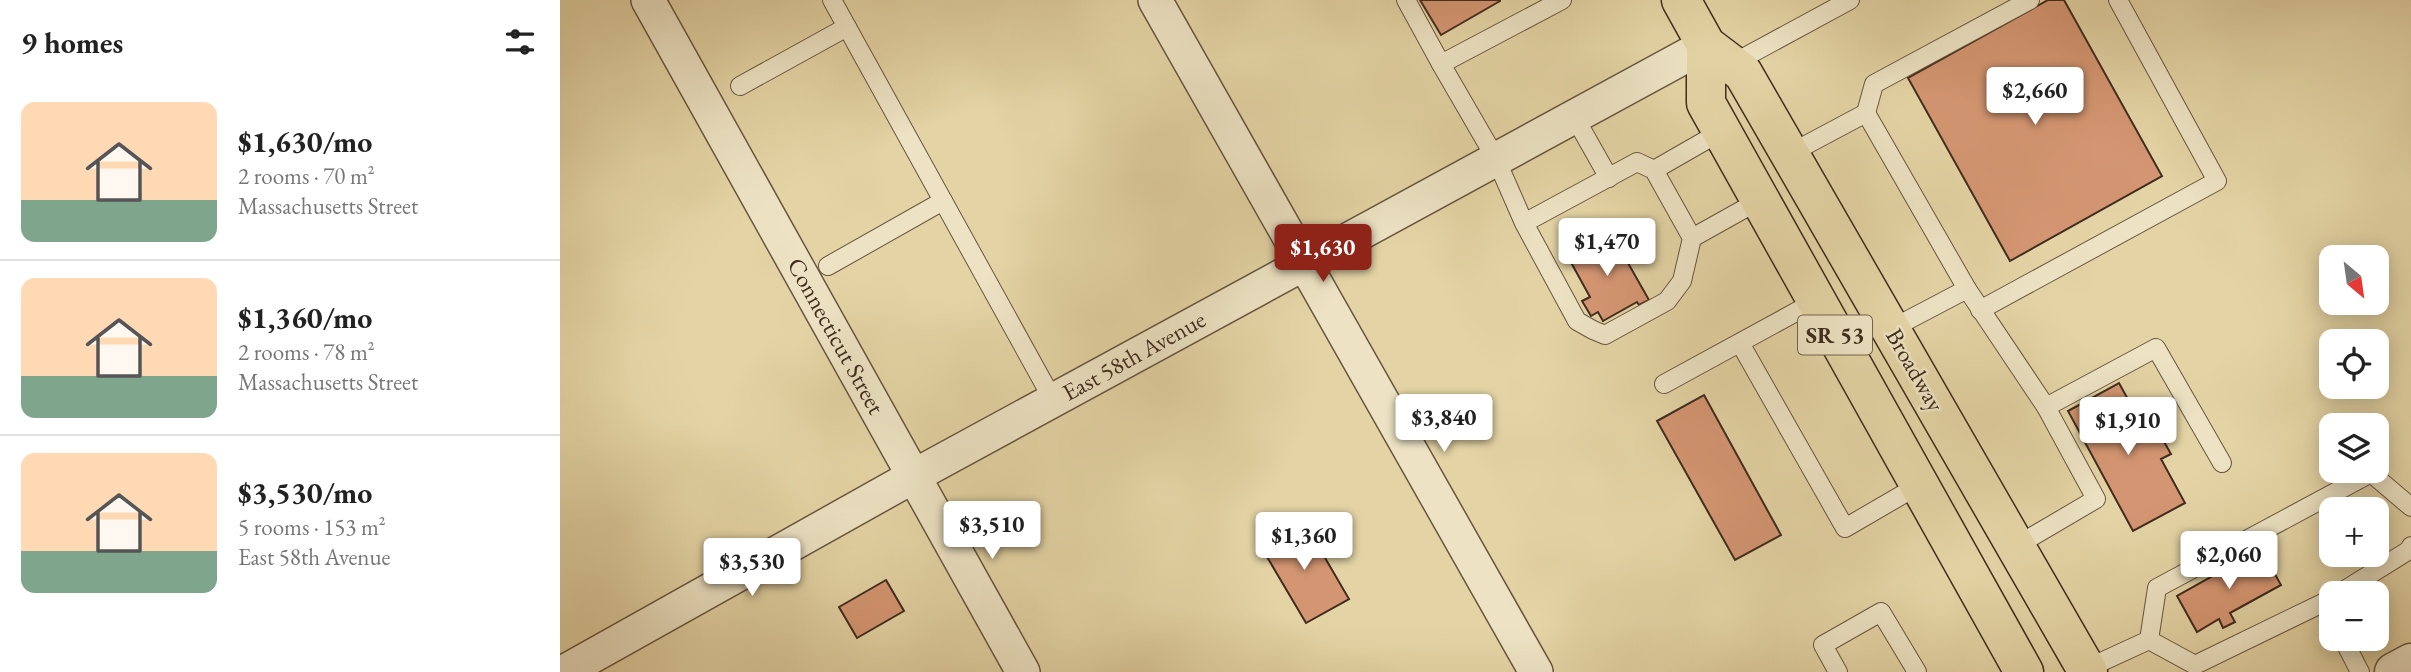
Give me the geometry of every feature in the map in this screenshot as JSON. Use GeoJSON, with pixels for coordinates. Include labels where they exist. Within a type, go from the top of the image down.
{"type":"FeatureCollection","features":[{"type":"Feature","properties":{"kind":"main road","name":"Broadway"},"geometry":{"type":"LineString","coordinates":[[1681,0],[1719,54],[1743,73],[2087,671]]}},
{"type":"Feature","properties":{"kind":"main road","name":"Broadway"},"geometry":{"type":"LineString","coordinates":[[1719,54],[1706,103],[2024,672]]}},
{"type":"Feature","properties":{"kind":"street","name":"Connecticut Street"},"geometry":{"type":"LineString","coordinates":[[648,0],[1023,672]]}},
{"type":"Feature","properties":{"kind":"street"},"geometry":{"type":"LineString","coordinates":[[1155,0],[1536,672]]}},
{"type":"Feature","properties":{"kind":"street","name":"East 58th Avenue"},"geometry":{"type":"LineString","coordinates":[[565,672],[914,476],[1574,116],[1719,54]]}},
{"type":"Feature","properties":{"kind":"street"},"geometry":{"type":"LineString","coordinates":[[2394,672],[2411,663]]}},
{"type":"Feature","properties":{"kind":"lane"},"geometry":{"type":"LineString","coordinates":[[832,0],[1053,400]]}},
{"type":"Feature","properties":{"kind":"lane"},"geometry":{"type":"LineString","coordinates":[[1406,0],[1496,159],[1524,223],[1577,321],[1605,335],[1667,301],[1682,281],[1692,238],[1654,170],[1637,162],[1524,223]]}},
{"type":"Feature","properties":{"kind":"lane"},"geometry":{"type":"LineString","coordinates":[[1441,64],[1562,0]]}},
{"type":"Feature","properties":{"kind":"lane"},"geometry":{"type":"LineString","coordinates":[[1719,54],[1850,0]]}},
{"type":"Feature","properties":{"kind":"lane"},"geometry":{"type":"LineString","coordinates":[[2016,546],[2096,499],[2046,407],[1967,289],[1866,113],[1874,85],[2030,0]]}},
{"type":"Feature","properties":{"kind":"lane"},"geometry":{"type":"LineString","coordinates":[[1980,310],[2217,181],[2118,0]]}},
{"type":"Feature","properties":{"kind":"lane"},"geometry":{"type":"LineString","coordinates":[[740,86],[847,27]]}},
{"type":"Feature","properties":{"kind":"lane"},"geometry":{"type":"LineString","coordinates":[[1791,153],[1866,113]]}},
{"type":"Feature","properties":{"kind":"lane"},"geometry":{"type":"LineString","coordinates":[[1574,116],[1609,178]]}},
{"type":"Feature","properties":{"kind":"lane"},"geometry":{"type":"LineString","coordinates":[[1654,170],[1722,131]]}},
{"type":"Feature","properties":{"kind":"lane"},"geometry":{"type":"LineString","coordinates":[[1692,238],[1760,200]]}},
{"type":"Feature","properties":{"kind":"lane"},"geometry":{"type":"LineString","coordinates":[[828,266],[943,201]]}},
{"type":"Feature","properties":{"kind":"lane"},"geometry":{"type":"LineString","coordinates":[[1891,329],[1967,289]]}},
{"type":"Feature","properties":{"kind":"lane"},"geometry":{"type":"LineString","coordinates":[[1664,384],[1816,301]]}},
{"type":"Feature","properties":{"kind":"lane"},"geometry":{"type":"LineString","coordinates":[[1740,343],[1846,528],[1919,485]]}},
{"type":"Feature","properties":{"kind":"lane"},"geometry":{"type":"LineString","coordinates":[[2046,407],[2156,348],[2222,463]]}},
{"type":"Feature","properties":{"kind":"lane"},"geometry":{"type":"LineString","coordinates":[[2149,640],[2157,588],[2371,473],[2411,507]]}},
{"type":"Feature","properties":{"kind":"lane"},"geometry":{"type":"LineString","coordinates":[[2360,581],[2411,550],[2411,546]]}},
{"type":"Feature","properties":{"kind":"lane"},"geometry":{"type":"LineString","coordinates":[[2149,640],[2196,665],[2319,610]]}},
{"type":"Feature","properties":{"kind":"lane"},"geometry":{"type":"LineString","coordinates":[[1838,672],[1823,645],[1881,612],[1917,672]]}},
{"type":"Feature","properties":{"kind":"lane"},"geometry":{"type":"LineString","coordinates":[[2087,671],[2149,640]]}},
{"type":"Feature","properties":{"kind":"lane"},"geometry":{"type":"LineString","coordinates":[[2349,651],[2360,672]]}},
{"type":"Feature","properties":{"kind":"building"},"geometry":{"type":"Polygon","coordinates":[[[1420,0],[1500,0],[1500,1],[1441,35],[1420,0]]]}},
{"type":"Feature","properties":{"kind":"building"},"geometry":{"type":"Polygon","coordinates":[[[2048,0],[2064,0],[2162,176],[2010,261],[1908,78],[2048,0]]]}},
{"type":"Feature","properties":{"kind":"building"},"geometry":{"type":"Polygon","coordinates":[[[1611,233],[1649,300],[1639,305],[1637,302],[1603,321],[1598,312],[1591,316],[1582,301],[1590,297],[1568,257],[1611,233]]]}},
{"type":"Feature","properties":{"kind":"building"},"geometry":{"type":"Polygon","coordinates":[[[2119,383],[2148,436],[2158,431],[2171,454],[2161,459],[2185,503],[2133,531],[2068,411],[2119,383]]]}},
{"type":"Feature","properties":{"kind":"building"},"geometry":{"type":"Polygon","coordinates":[[[1704,395],[1781,535],[1735,560],[1657,421],[1704,395]]]}},
{"type":"Feature","properties":{"kind":"building"},"geometry":{"type":"Polygon","coordinates":[[[1303,520],[1349,599],[1306,623],[1260,545],[1303,520]]]}},
{"type":"Feature","properties":{"kind":"building"},"geometry":{"type":"Polygon","coordinates":[[[2261,549],[2281,585],[2230,613],[2235,622],[2223,628],[2219,619],[2197,632],[2177,596],[2261,549]]]}},
{"type":"Feature","properties":{"kind":"building"},"geometry":{"type":"Polygon","coordinates":[[[886,580],[904,611],[857,638],[839,607],[886,580]]]}}]}
